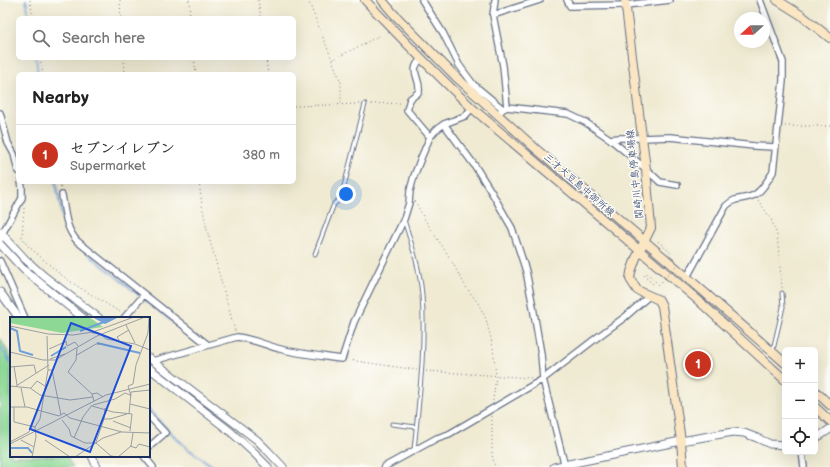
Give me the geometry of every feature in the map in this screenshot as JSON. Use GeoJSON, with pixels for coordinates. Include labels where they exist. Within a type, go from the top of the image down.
{"type":"FeatureCollection","features":[{"type":"Feature","properties":{"kind":"main road","name":"三才大豆島中御所線"},"geometry":{"type":"LineString","coordinates":[[365,0],[421,59],[472,108],[699,301],[782,377]]}},
{"type":"Feature","properties":{"kind":"main road","name":"三才大豆島中御所線"},"geometry":{"type":"LineString","coordinates":[[382,0],[456,77],[502,110],[535,148],[687,277],[782,360]]}},
{"type":"Feature","properties":{"kind":"main road"},"geometry":{"type":"LineString","coordinates":[[778,0],[801,15],[830,38]]}},
{"type":"Feature","properties":{"kind":"main road","name":"関崎川中島停車場線"},"geometry":{"type":"LineString","coordinates":[[625,3],[646,169],[651,228],[636,258],[630,279],[637,290],[659,300],[662,306],[682,441],[683,467]]}},
{"type":"Feature","properties":{"kind":"main road"},"geometry":{"type":"LineString","coordinates":[[818,395],[830,406]]}},
{"type":"Feature","properties":{"kind":"main road"},"geometry":{"type":"LineString","coordinates":[[818,410],[830,421]]}},
{"type":"Feature","properties":{"kind":"street"},"geometry":{"type":"LineString","coordinates":[[422,0],[443,33],[459,64],[473,84],[502,110],[568,114],[585,122],[610,139],[660,182],[677,185]]}},
{"type":"Feature","properties":{"kind":"street"},"geometry":{"type":"LineString","coordinates":[[495,0],[493,15],[503,66],[502,110]]}},
{"type":"Feature","properties":{"kind":"street"},"geometry":{"type":"LineString","coordinates":[[493,15],[540,0]]}},
{"type":"Feature","properties":{"kind":"street"},"geometry":{"type":"LineString","coordinates":[[567,0],[570,6],[670,0]]}},
{"type":"Feature","properties":{"kind":"street"},"geometry":{"type":"LineString","coordinates":[[687,277],[726,206],[732,200],[754,195],[767,183],[773,172],[784,62],[760,0]]}},
{"type":"Feature","properties":{"kind":"street"},"geometry":{"type":"LineString","coordinates":[[421,59],[415,69],[420,88],[419,92],[410,98],[407,110],[430,137]]}},
{"type":"Feature","properties":{"kind":"street"},"geometry":{"type":"LineString","coordinates":[[151,359],[237,337],[251,339],[280,349],[342,359],[354,322],[404,219],[409,203],[410,191],[430,137],[444,124],[465,116],[472,108]]}},
{"type":"Feature","properties":{"kind":"street"},"geometry":{"type":"LineString","coordinates":[[0,113],[8,143],[14,154],[16,162]]}},
{"type":"Feature","properties":{"kind":"street"},"geometry":{"type":"LineString","coordinates":[[444,124],[475,166],[512,228],[527,279],[541,354],[543,378],[565,466]]}},
{"type":"Feature","properties":{"kind":"street"},"geometry":{"type":"LineString","coordinates":[[610,139],[670,137],[775,147]]}},
{"type":"Feature","properties":{"kind":"street"},"geometry":{"type":"LineString","coordinates":[[21,184],[22,198],[1,236],[44,276],[98,317]]}},
{"type":"Feature","properties":{"kind":"street"},"geometry":{"type":"LineString","coordinates":[[62,195],[66,222],[72,236],[208,345]]}},
{"type":"Feature","properties":{"kind":"street"},"geometry":{"type":"LineString","coordinates":[[0,244],[23,269],[82,317]]}},
{"type":"Feature","properties":{"kind":"street"},"geometry":{"type":"LineString","coordinates":[[0,261],[25,317]]}},
{"type":"Feature","properties":{"kind":"street"},"geometry":{"type":"LineString","coordinates":[[0,292],[18,317]]}},
{"type":"Feature","properties":{"kind":"street"},"geometry":{"type":"LineString","coordinates":[[124,317],[144,295]]}},
{"type":"Feature","properties":{"kind":"street"},"geometry":{"type":"LineString","coordinates":[[384,467],[437,438],[449,434],[543,378],[625,317],[650,296]]}},
{"type":"Feature","properties":{"kind":"street"},"geometry":{"type":"LineString","coordinates":[[151,359],[256,440],[283,467]]}},
{"type":"Feature","properties":{"kind":"street"},"geometry":{"type":"LineString","coordinates":[[150,369],[231,432],[268,467]]}},
{"type":"Feature","properties":{"kind":"street"},"geometry":{"type":"LineString","coordinates":[[150,417],[165,433],[150,446]]}},
{"type":"Feature","properties":{"kind":"street"},"geometry":{"type":"LineString","coordinates":[[818,438],[830,429]]}},
{"type":"Feature","properties":{"kind":"street"},"geometry":{"type":"LineString","coordinates":[[554,467],[733,432],[744,433],[770,444],[782,445]]}},
{"type":"Feature","properties":{"kind":"street"},"geometry":{"type":"LineString","coordinates":[[802,455],[804,467]]}},
{"type":"Feature","properties":{"kind":"street"},"geometry":{"type":"LineString","coordinates":[[92,457],[97,467]]}},
{"type":"Feature","properties":{"kind":"street"},"geometry":{"type":"LineString","coordinates":[[145,457],[153,467]]}},
{"type":"Feature","properties":{"kind":"lane"},"geometry":{"type":"LineString","coordinates":[[315,254],[334,204],[341,198],[365,104]]}},
{"type":"Feature","properties":{"kind":"lane"},"geometry":{"type":"LineString","coordinates":[[404,219],[416,257],[422,294],[422,371],[414,450]]}},
{"type":"Feature","properties":{"kind":"lane"},"geometry":{"type":"LineString","coordinates":[[772,352],[783,307],[782,293]]}},
{"type":"Feature","properties":{"kind":"lane"},"geometry":{"type":"LineString","coordinates":[[392,424],[416,427]]}},
{"type":"Feature","properties":{"kind":"path"},"geometry":{"type":"LineString","coordinates":[[30,0],[33,16]]}},
{"type":"Feature","properties":{"kind":"path"},"geometry":{"type":"LineString","coordinates":[[120,0],[121,16]]}},
{"type":"Feature","properties":{"kind":"path"},"geometry":{"type":"LineString","coordinates":[[189,0],[190,16]]}},
{"type":"Feature","properties":{"kind":"path"},"geometry":{"type":"LineString","coordinates":[[258,0],[261,16]]}},
{"type":"Feature","properties":{"kind":"path"},"geometry":{"type":"LineString","coordinates":[[308,0],[341,82],[341,105]]}},
{"type":"Feature","properties":{"kind":"path"},"geometry":{"type":"LineString","coordinates":[[332,61],[379,36]]}},
{"type":"Feature","properties":{"kind":"path"},"geometry":{"type":"LineString","coordinates":[[40,60],[43,72]]}},
{"type":"Feature","properties":{"kind":"path"},"geometry":{"type":"LineString","coordinates":[[124,60],[125,72]]}},
{"type":"Feature","properties":{"kind":"path"},"geometry":{"type":"LineString","coordinates":[[194,60],[196,72]]}},
{"type":"Feature","properties":{"kind":"path"},"geometry":{"type":"LineString","coordinates":[[266,60],[268,72]]}},
{"type":"Feature","properties":{"kind":"path"},"geometry":{"type":"LineString","coordinates":[[296,106],[408,103]]}},
{"type":"Feature","properties":{"kind":"path"},"geometry":{"type":"LineString","coordinates":[[778,126],[830,126]]}},
{"type":"Feature","properties":{"kind":"path"},"geometry":{"type":"LineString","coordinates":[[199,184],[207,230],[237,337]]}},
{"type":"Feature","properties":{"kind":"path"},"geometry":{"type":"LineString","coordinates":[[410,191],[425,220],[448,255],[466,287],[478,302],[486,318],[493,347],[496,376],[492,409],[492,455],[495,467]]}},
{"type":"Feature","properties":{"kind":"path"},"geometry":{"type":"LineString","coordinates":[[754,195],[771,219],[777,235],[782,293]]}},
{"type":"Feature","properties":{"kind":"path"},"geometry":{"type":"LineString","coordinates":[[22,198],[24,208],[22,237],[27,245],[60,274],[124,317]]}},
{"type":"Feature","properties":{"kind":"path"},"geometry":{"type":"LineString","coordinates":[[658,241],[674,256]]}},
{"type":"Feature","properties":{"kind":"path"},"geometry":{"type":"LineString","coordinates":[[653,284],[644,276],[647,273],[658,285],[680,261]]}},
{"type":"Feature","properties":{"kind":"path"},"geometry":{"type":"LineString","coordinates":[[342,359],[422,371],[543,378]]}},
{"type":"Feature","properties":{"kind":"green space"},"geometry":{"type":"Polygon","coordinates":[[[0,338],[10,355],[10,457],[67,457],[73,467],[0,467],[0,338]]]}},
{"type":"Feature","properties":{"kind":"waterway"},"geometry":{"type":"LineString","coordinates":[[26,0],[29,16]]}},
{"type":"Feature","properties":{"kind":"waterway"},"geometry":{"type":"LineString","coordinates":[[36,60],[38,72]]}},
{"type":"Feature","properties":{"kind":"waterway"},"geometry":{"type":"LineString","coordinates":[[56,184],[63,221],[71,239],[200,344]]}},
{"type":"Feature","properties":{"kind":"waterway"},"geometry":{"type":"LineString","coordinates":[[0,346],[10,361]]}},
{"type":"Feature","properties":{"kind":"waterway"},"geometry":{"type":"LineString","coordinates":[[150,411],[188,449],[214,467]]}},
{"type":"Feature","properties":{"kind":"place","name":"セブンイレブン"},"geometry":{"type":"Point","coordinates":[698,364]}}]}
